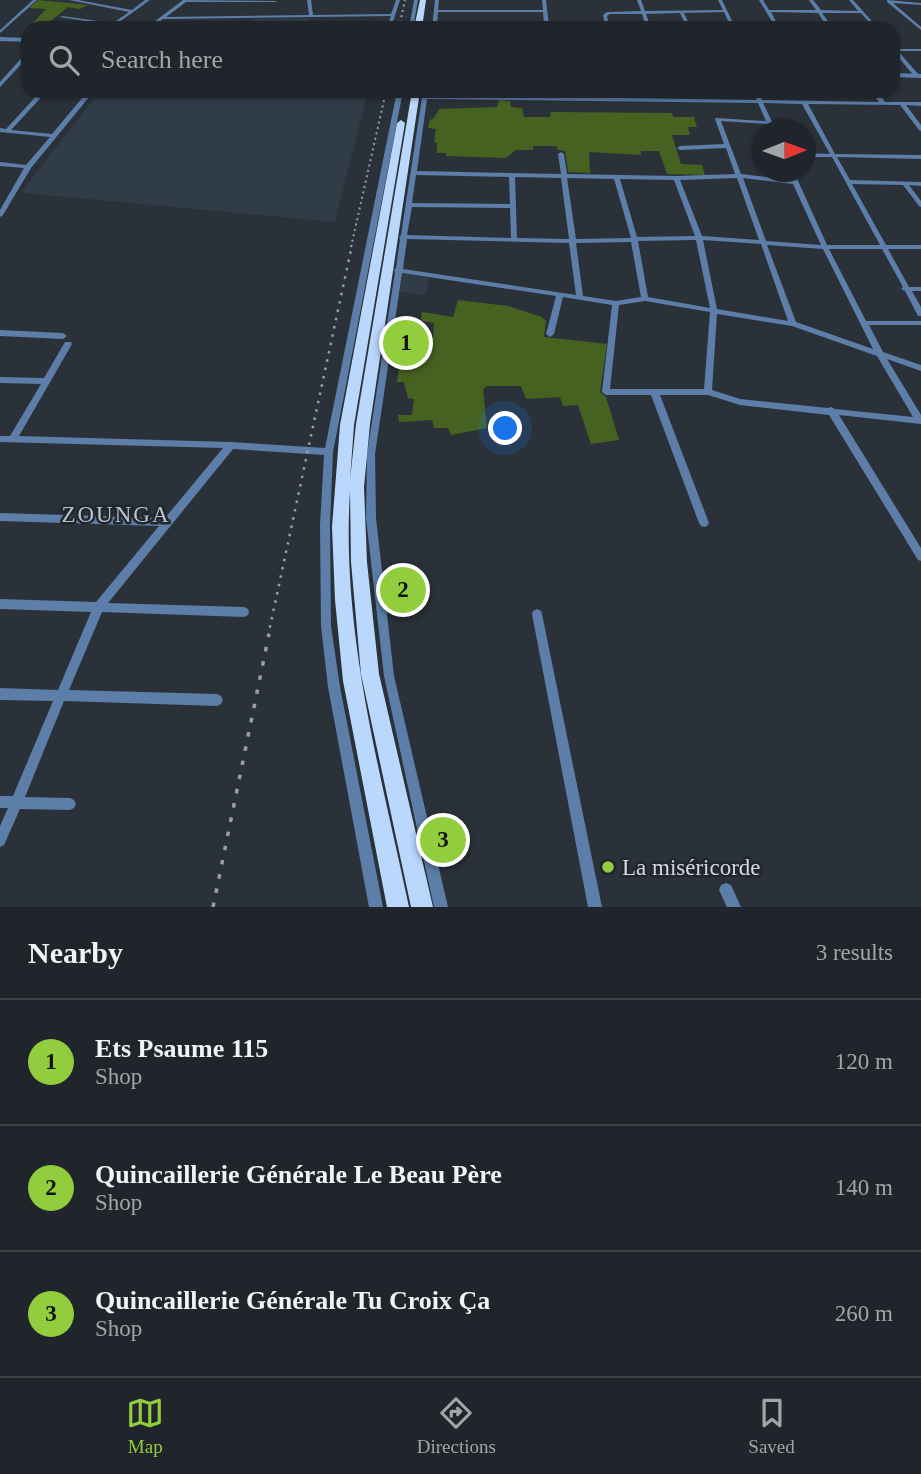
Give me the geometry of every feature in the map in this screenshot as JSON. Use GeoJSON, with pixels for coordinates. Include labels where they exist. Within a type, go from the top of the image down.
{"type":"FeatureCollection","features":[{"type":"Feature","properties":{"kind":"highway"},"geometry":{"type":"LineString","coordinates":[[419,21],[423,0]]}},
{"type":"Feature","properties":{"kind":"highway"},"geometry":{"type":"LineString","coordinates":[[426,21],[429,0]]}},
{"type":"Feature","properties":{"kind":"highway"},"geometry":{"type":"LineString","coordinates":[[398,907],[352,681],[342,600],[340,527],[347,425],[406,98]]}},
{"type":"Feature","properties":{"kind":"highway"},"geometry":{"type":"LineString","coordinates":[[422,98],[363,424],[357,487],[359,562],[370,674],[422,907]]}},
{"type":"Feature","properties":{"kind":"street"},"geometry":{"type":"LineString","coordinates":[[0,33],[34,0]]}},
{"type":"Feature","properties":{"kind":"street"},"geometry":{"type":"LineString","coordinates":[[71,0],[132,11]]}},
{"type":"Feature","properties":{"kind":"street"},"geometry":{"type":"LineString","coordinates":[[109,7],[114,0]]}},
{"type":"Feature","properties":{"kind":"street"},"geometry":{"type":"LineString","coordinates":[[118,21],[148,0]]}},
{"type":"Feature","properties":{"kind":"street"},"geometry":{"type":"LineString","coordinates":[[309,0],[311,16]]}},
{"type":"Feature","properties":{"kind":"street"},"geometry":{"type":"LineString","coordinates":[[392,21],[398,0]]}},
{"type":"Feature","properties":{"kind":"street"},"geometry":{"type":"LineString","coordinates":[[412,21],[416,0]]}},
{"type":"Feature","properties":{"kind":"street"},"geometry":{"type":"LineString","coordinates":[[435,21],[437,0]]}},
{"type":"Feature","properties":{"kind":"street"},"geometry":{"type":"LineString","coordinates":[[544,0],[546,21]]}},
{"type":"Feature","properties":{"kind":"street"},"geometry":{"type":"LineString","coordinates":[[639,0],[646,21]]}},
{"type":"Feature","properties":{"kind":"street"},"geometry":{"type":"LineString","coordinates":[[720,0],[730,21]]}},
{"type":"Feature","properties":{"kind":"street"},"geometry":{"type":"LineString","coordinates":[[761,0],[774,21]]}},
{"type":"Feature","properties":{"kind":"street"},"geometry":{"type":"LineString","coordinates":[[811,0],[826,21]]}},
{"type":"Feature","properties":{"kind":"street"},"geometry":{"type":"LineString","coordinates":[[851,0],[870,21]]}},
{"type":"Feature","properties":{"kind":"street"},"geometry":{"type":"LineString","coordinates":[[883,0],[921,4]]}},
{"type":"Feature","properties":{"kind":"street"},"geometry":{"type":"LineString","coordinates":[[158,21],[185,1],[275,1],[275,17]]}},
{"type":"Feature","properties":{"kind":"street"},"geometry":{"type":"LineString","coordinates":[[888,1],[921,29]]}},
{"type":"Feature","properties":{"kind":"street"},"geometry":{"type":"LineString","coordinates":[[436,11],[545,11]]}},
{"type":"Feature","properties":{"kind":"street"},"geometry":{"type":"LineString","coordinates":[[607,21],[606,14],[726,11]]}},
{"type":"Feature","properties":{"kind":"street"},"geometry":{"type":"LineString","coordinates":[[768,11],[862,12]]}},
{"type":"Feature","properties":{"kind":"street"},"geometry":{"type":"LineString","coordinates":[[682,13],[685,21]]}},
{"type":"Feature","properties":{"kind":"street"},"geometry":{"type":"LineString","coordinates":[[162,18],[394,15]]}},
{"type":"Feature","properties":{"kind":"street"},"geometry":{"type":"LineString","coordinates":[[62,17],[84,21]]}},
{"type":"Feature","properties":{"kind":"street"},"geometry":{"type":"LineString","coordinates":[[0,38],[21,40]]}},
{"type":"Feature","properties":{"kind":"street"},"geometry":{"type":"LineString","coordinates":[[900,49],[921,50]]}},
{"type":"Feature","properties":{"kind":"street"},"geometry":{"type":"LineString","coordinates":[[900,55],[919,76]]}},
{"type":"Feature","properties":{"kind":"street"},"geometry":{"type":"LineString","coordinates":[[0,85],[21,62]]}},
{"type":"Feature","properties":{"kind":"street"},"geometry":{"type":"LineString","coordinates":[[900,75],[919,76]]}},
{"type":"Feature","properties":{"kind":"street"},"geometry":{"type":"LineString","coordinates":[[4,131],[37,98]]}},
{"type":"Feature","properties":{"kind":"street"},"geometry":{"type":"LineString","coordinates":[[0,215],[28,167],[85,98]]}},
{"type":"Feature","properties":{"kind":"street"},"geometry":{"type":"LineString","coordinates":[[376,907],[334,687],[326,626],[325,525],[329,452],[399,98]]}},
{"type":"Feature","properties":{"kind":"street"},"geometry":{"type":"LineString","coordinates":[[422,98],[371,454],[371,518],[389,676],[441,907]]}},
{"type":"Feature","properties":{"kind":"street"},"geometry":{"type":"LineString","coordinates":[[569,98],[921,104]]}},
{"type":"Feature","properties":{"kind":"street"},"geometry":{"type":"LineString","coordinates":[[758,98],[768,119]]}},
{"type":"Feature","properties":{"kind":"street"},"geometry":{"type":"LineString","coordinates":[[879,98],[883,103]]}},
{"type":"Feature","properties":{"kind":"street"},"geometry":{"type":"LineString","coordinates":[[804,102],[921,314]]}},
{"type":"Feature","properties":{"kind":"street"},"geometry":{"type":"LineString","coordinates":[[901,103],[921,129]]}},
{"type":"Feature","properties":{"kind":"street"},"geometry":{"type":"LineString","coordinates":[[753,123],[718,118],[793,324]]}},
{"type":"Feature","properties":{"kind":"street"},"geometry":{"type":"LineString","coordinates":[[4,131],[54,136]]}},
{"type":"Feature","properties":{"kind":"street"},"geometry":{"type":"LineString","coordinates":[[680,148],[728,146]]}},
{"type":"Feature","properties":{"kind":"street"},"geometry":{"type":"LineString","coordinates":[[561,154],[580,298]]}},
{"type":"Feature","properties":{"kind":"street"},"geometry":{"type":"LineString","coordinates":[[816,155],[921,157]]}},
{"type":"Feature","properties":{"kind":"street"},"geometry":{"type":"LineString","coordinates":[[0,164],[28,167]]}},
{"type":"Feature","properties":{"kind":"street"},"geometry":{"type":"LineString","coordinates":[[413,173],[753,177]]}},
{"type":"Feature","properties":{"kind":"street"},"geometry":{"type":"LineString","coordinates":[[512,175],[514,240]]}},
{"type":"Feature","properties":{"kind":"street"},"geometry":{"type":"LineString","coordinates":[[617,177],[634,238],[645,299]]}},
{"type":"Feature","properties":{"kind":"street"},"geometry":{"type":"LineString","coordinates":[[676,178],[699,238],[714,311],[708,392]]}},
{"type":"Feature","properties":{"kind":"street"},"geometry":{"type":"LineString","coordinates":[[796,182],[825,247],[881,356],[920,421]]}},
{"type":"Feature","properties":{"kind":"street"},"geometry":{"type":"LineString","coordinates":[[847,182],[921,184]]}},
{"type":"Feature","properties":{"kind":"street"},"geometry":{"type":"LineString","coordinates":[[904,183],[921,205]]}},
{"type":"Feature","properties":{"kind":"street"},"geometry":{"type":"LineString","coordinates":[[408,205],[513,206]]}},
{"type":"Feature","properties":{"kind":"street"},"geometry":{"type":"LineString","coordinates":[[402,237],[572,241],[699,238],[763,240],[825,247],[921,247]]}},
{"type":"Feature","properties":{"kind":"street"},"geometry":{"type":"LineString","coordinates":[[397,270],[617,303],[645,299],[793,324],[921,368]]}},
{"type":"Feature","properties":{"kind":"street"},"geometry":{"type":"LineString","coordinates":[[905,289],[921,289]]}},
{"type":"Feature","properties":{"kind":"street"},"geometry":{"type":"LineString","coordinates":[[550,334],[560,295]]}},
{"type":"Feature","properties":{"kind":"street"},"geometry":{"type":"LineString","coordinates":[[617,303],[606,392],[708,392],[740,402],[920,421]]}},
{"type":"Feature","properties":{"kind":"street"},"geometry":{"type":"LineString","coordinates":[[866,323],[921,323]]}},
{"type":"Feature","properties":{"kind":"street"},"geometry":{"type":"LineString","coordinates":[[0,333],[65,340],[46,381],[13,439]]}},
{"type":"Feature","properties":{"kind":"street"},"geometry":{"type":"LineString","coordinates":[[0,380],[46,381]]}},
{"type":"Feature","properties":{"kind":"street"},"geometry":{"type":"LineString","coordinates":[[654,391],[704,523]]}},
{"type":"Feature","properties":{"kind":"street"},"geometry":{"type":"LineString","coordinates":[[831,410],[921,557]]}},
{"type":"Feature","properties":{"kind":"street"},"geometry":{"type":"LineString","coordinates":[[0,439],[231,445],[329,452]]}},
{"type":"Feature","properties":{"kind":"street"},"geometry":{"type":"LineString","coordinates":[[0,841],[99,606],[165,522],[231,445]]}},
{"type":"Feature","properties":{"kind":"street"},"geometry":{"type":"LineString","coordinates":[[0,517],[165,522]]}},
{"type":"Feature","properties":{"kind":"street"},"geometry":{"type":"LineString","coordinates":[[0,604],[244,612]]}},
{"type":"Feature","properties":{"kind":"street"},"geometry":{"type":"LineString","coordinates":[[537,614],[595,907]]}},
{"type":"Feature","properties":{"kind":"street"},"geometry":{"type":"LineString","coordinates":[[0,694],[217,700]]}},
{"type":"Feature","properties":{"kind":"street"},"geometry":{"type":"LineString","coordinates":[[0,802],[69,804]]}},
{"type":"Feature","properties":{"kind":"street"},"geometry":{"type":"LineString","coordinates":[[726,890],[734,907]]}},
{"type":"Feature","properties":{"kind":"shaded area"},"geometry":{"type":"Polygon","coordinates":[[[308,18],[307,21],[252,21],[308,18]]]}},
{"type":"Feature","properties":{"kind":"shaded area"},"geometry":{"type":"Polygon","coordinates":[[[95,98],[366,98],[335,222],[22,191],[95,98]]]}},
{"type":"Feature","properties":{"kind":"shaded area"},"geometry":{"type":"Polygon","coordinates":[[[402,274],[430,278],[425,295],[399,292],[402,274]]]}},
{"type":"Feature","properties":{"kind":"green space"},"geometry":{"type":"Polygon","coordinates":[[[38,0],[88,5],[80,9],[68,7],[51,21],[35,21],[46,9],[29,8],[38,0]]]}},
{"type":"Feature","properties":{"kind":"green space"},"geometry":{"type":"Polygon","coordinates":[[[499,100],[510,101],[511,107],[522,108],[524,117],[550,117],[551,112],[672,113],[673,117],[694,117],[697,127],[688,127],[690,135],[672,135],[681,164],[702,165],[705,175],[667,174],[659,151],[641,151],[641,155],[589,152],[590,173],[568,172],[565,151],[558,150],[556,146],[533,146],[533,150],[516,150],[506,158],[446,156],[446,153],[437,153],[437,143],[434,142],[436,129],[428,128],[430,120],[439,109],[497,107],[499,100]]]}},
{"type":"Feature","properties":{"kind":"green space"},"geometry":{"type":"Polygon","coordinates":[[[458,300],[508,306],[542,317],[546,321],[544,337],[607,344],[600,392],[606,397],[619,440],[591,444],[578,405],[563,406],[560,397],[526,399],[521,386],[487,386],[483,389],[487,428],[451,435],[448,428],[434,428],[432,420],[399,422],[398,415],[412,415],[414,399],[408,398],[404,382],[397,382],[399,367],[417,364],[419,347],[424,346],[424,339],[433,339],[434,323],[421,321],[422,312],[453,317],[458,300]]]}},
{"type":"Feature","properties":{"kind":"railway"},"geometry":{"type":"LineString","coordinates":[[400,21],[405,0]]}},
{"type":"Feature","properties":{"kind":"railway"},"geometry":{"type":"LineString","coordinates":[[351,247],[384,98]]}},
{"type":"Feature","properties":{"kind":"railway"},"geometry":{"type":"LineString","coordinates":[[268,636],[352,245]]}},
{"type":"Feature","properties":{"kind":"railway"},"geometry":{"type":"LineString","coordinates":[[213,907],[269,634]]}},
{"type":"Feature","properties":{"kind":"place","name":"Ets Psaume 115"},"geometry":{"type":"Point","coordinates":[406,343]}},
{"type":"Feature","properties":{"kind":"place","name":"Quincaillerie Générale Le Beau Père"},"geometry":{"type":"Point","coordinates":[403,590]}},
{"type":"Feature","properties":{"kind":"place","name":"Quincaillerie Générale Tu Croix Ça"},"geometry":{"type":"Point","coordinates":[443,840]}},
{"type":"Feature","properties":{"kind":"place","name":"La miséricorde"},"geometry":{"type":"Point","coordinates":[608,867]}},
{"type":"Feature","properties":{"kind":"district","name":"ZOUNGA"},"geometry":{"type":"Point","coordinates":[116,514]}}]}
